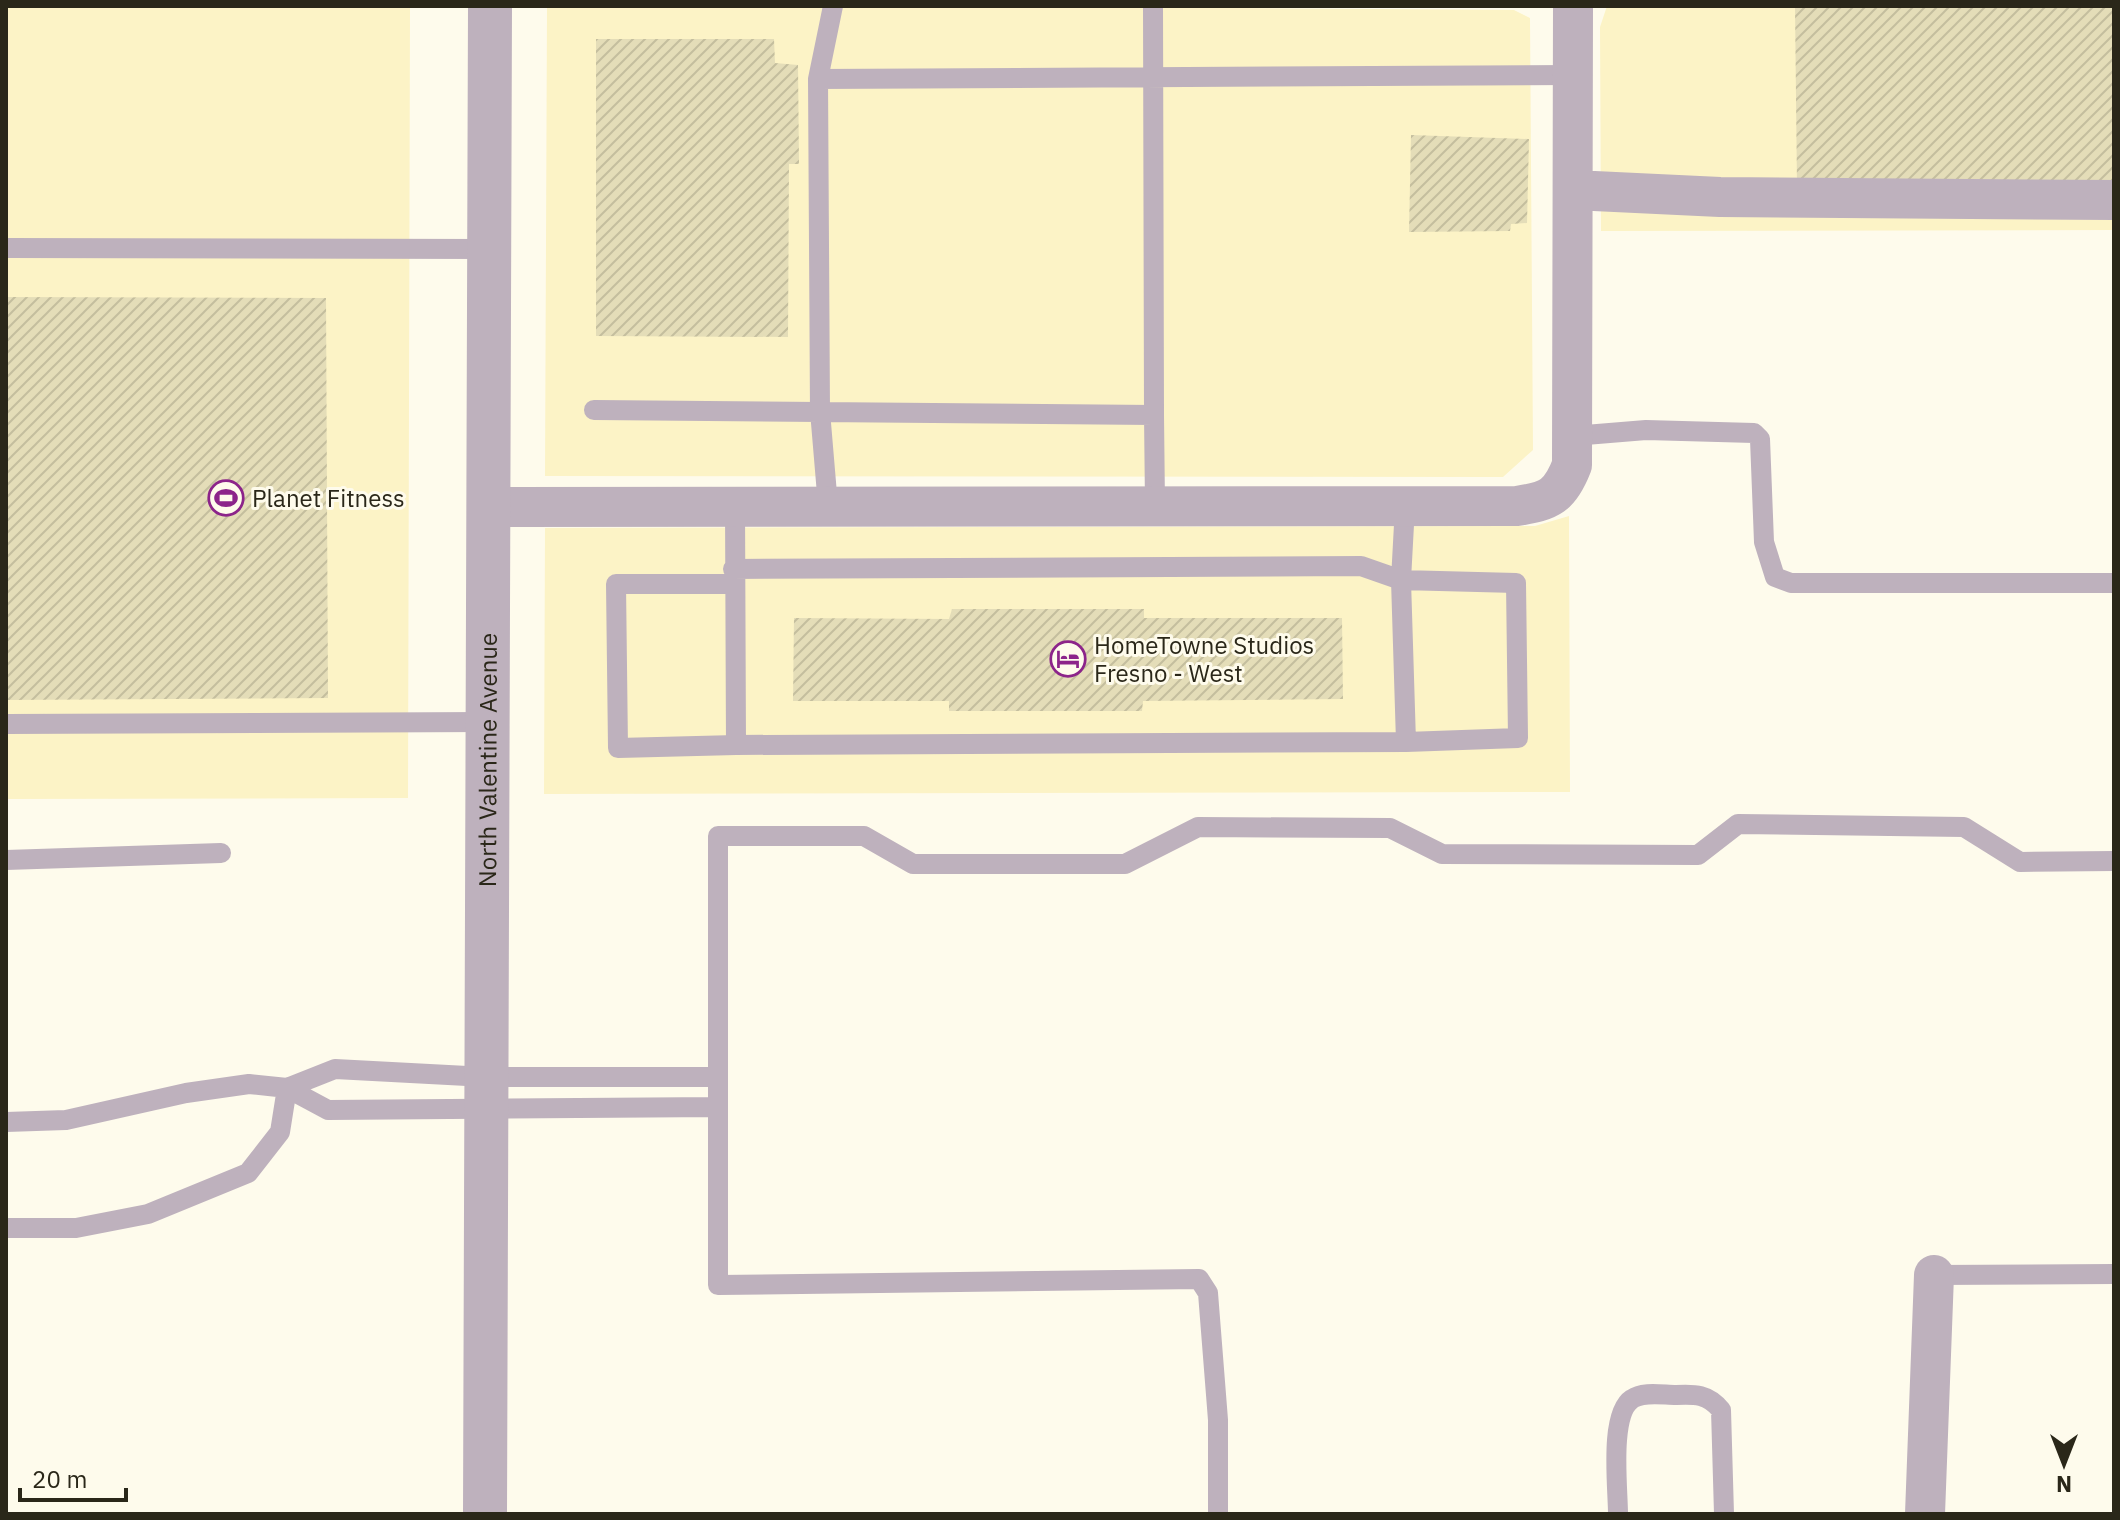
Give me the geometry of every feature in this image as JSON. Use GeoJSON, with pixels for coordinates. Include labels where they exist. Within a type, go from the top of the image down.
{"type":"FeatureCollection","features":[{"type":"Feature","properties":{"kind":"street","name":"North Valentine Avenue"},"geometry":{"type":"LineString","coordinates":[[485,1514],[490,6]]}},
{"type":"Feature","properties":{"kind":"street"},"geometry":{"type":"LineString","coordinates":[[488,507],[1405,506],[1541,502],[1563,488],[1572,465],[1573,6]]}},
{"type":"Feature","properties":{"kind":"street"},"geometry":{"type":"LineString","coordinates":[[1573,190],[1720,197],[2114,200]]}},
{"type":"Feature","properties":{"kind":"street"},"geometry":{"type":"LineString","coordinates":[[1925,1514],[1934,1275]]}},
{"type":"Feature","properties":{"kind":"lane"},"geometry":{"type":"LineString","coordinates":[[828,506],[820,411],[818,79],[833,6]]}},
{"type":"Feature","properties":{"kind":"lane"},"geometry":{"type":"LineString","coordinates":[[1153,6],[1155,505]]}},
{"type":"Feature","properties":{"kind":"lane"},"geometry":{"type":"LineString","coordinates":[[818,79],[1572,75]]}},
{"type":"Feature","properties":{"kind":"lane"},"geometry":{"type":"LineString","coordinates":[[6,248],[488,249]]}},
{"type":"Feature","properties":{"kind":"lane"},"geometry":{"type":"LineString","coordinates":[[594,410],[1154,415]]}},
{"type":"Feature","properties":{"kind":"lane"},"geometry":{"type":"LineString","coordinates":[[1573,436],[1646,430],[1754,433],[1760,439],[1764,542],[1775,577],[1791,583],[2114,583]]}},
{"type":"Feature","properties":{"kind":"lane"},"geometry":{"type":"LineString","coordinates":[[735,506],[736,745]]}},
{"type":"Feature","properties":{"kind":"lane"},"geometry":{"type":"LineString","coordinates":[[1405,506],[1401,580],[1406,742]]}},
{"type":"Feature","properties":{"kind":"lane"},"geometry":{"type":"LineString","coordinates":[[1361,566],[1401,580],[1516,583],[1518,738],[1406,742],[618,748],[616,584],[733,577],[1361,566]]}},
{"type":"Feature","properties":{"kind":"lane"},"geometry":{"type":"LineString","coordinates":[[6,724],[487,722]]}},
{"type":"Feature","properties":{"kind":"lane"},"geometry":{"type":"LineString","coordinates":[[1218,1514],[1217,1404],[1208,1293],[1199,1279],[718,1285],[718,836],[864,836],[913,864],[1125,864],[1198,827],[1390,828],[1442,854],[1698,855],[1738,824],[1964,827],[2020,862],[2114,861]]}},
{"type":"Feature","properties":{"kind":"lane"},"geometry":{"type":"LineString","coordinates":[[6,860],[221,853]]}},
{"type":"Feature","properties":{"kind":"lane"},"geometry":{"type":"LineString","coordinates":[[287,1088],[335,1069],[486,1092],[718,1107]]}},
{"type":"Feature","properties":{"kind":"lane"},"geometry":{"type":"LineString","coordinates":[[6,1122],[66,1120],[186,1093],[249,1084],[287,1088],[328,1110],[486,1092],[718,1077]]}},
{"type":"Feature","properties":{"kind":"lane"},"geometry":{"type":"LineString","coordinates":[[6,1228],[76,1228],[148,1214],[248,1173],[280,1132],[287,1088]]}},
{"type":"Feature","properties":{"kind":"lane"},"geometry":{"type":"LineString","coordinates":[[1934,1275],[2114,1274]]}},
{"type":"Feature","properties":{"kind":"lane"},"geometry":{"type":"LineString","coordinates":[[1618,1514],[1617,1424],[1623,1410],[1631,1399],[1641,1395],[1698,1394],[1711,1399],[1721,1410],[1724,1514]]}},
{"type":"Feature","properties":{"kind":"shaded area"},"geometry":{"type":"Polygon","coordinates":[[[6,6],[410,6],[408,798],[6,799],[6,6]]]}},
{"type":"Feature","properties":{"kind":"shaded area"},"geometry":{"type":"Polygon","coordinates":[[[1607,6],[2114,6],[2114,230],[1601,231],[1600,27],[1607,6]]]}},
{"type":"Feature","properties":{"kind":"shaded area"},"geometry":{"type":"Polygon","coordinates":[[[547,8],[1514,10],[1530,18],[1533,450],[1503,477],[545,476],[547,8]]]}},
{"type":"Feature","properties":{"kind":"shaded area"},"geometry":{"type":"Polygon","coordinates":[[[1569,516],[1570,792],[544,794],[545,528],[1535,526],[1569,516]]]}},
{"type":"Feature","properties":{"kind":"building"},"geometry":{"type":"Polygon","coordinates":[[[1795,6],[2114,6],[2114,187],[1797,187],[1795,6]]]}},
{"type":"Feature","properties":{"kind":"building"},"geometry":{"type":"Polygon","coordinates":[[[596,39],[774,39],[775,63],[798,65],[799,164],[789,164],[788,337],[596,336],[596,39]]]}},
{"type":"Feature","properties":{"kind":"building"},"geometry":{"type":"Polygon","coordinates":[[[1411,135],[1529,139],[1527,223],[1511,224],[1510,231],[1409,232],[1411,135]]]}},
{"type":"Feature","properties":{"kind":"building","name":"Planet Fitness"},"geometry":{"type":"Polygon","coordinates":[[[6,297],[326,298],[328,698],[6,700],[6,297]]]}},
{"type":"Feature","properties":{"kind":"building","name":"HomeTowne Studios Fresno - West"},"geometry":{"type":"Polygon","coordinates":[[[952,609],[1144,609],[1144,618],[1342,618],[1343,699],[1143,701],[1142,711],[949,711],[949,701],[793,701],[794,618],[949,619],[952,609]]]}},
{"type":"Feature","properties":{"kind":"place","name":"Planet Fitness"},"geometry":{"type":"Point","coordinates":[226,498]}},
{"type":"Feature","properties":{"kind":"place","name":"HomeTowne Studios Fresno - West"},"geometry":{"type":"Point","coordinates":[1068,659]}}]}
